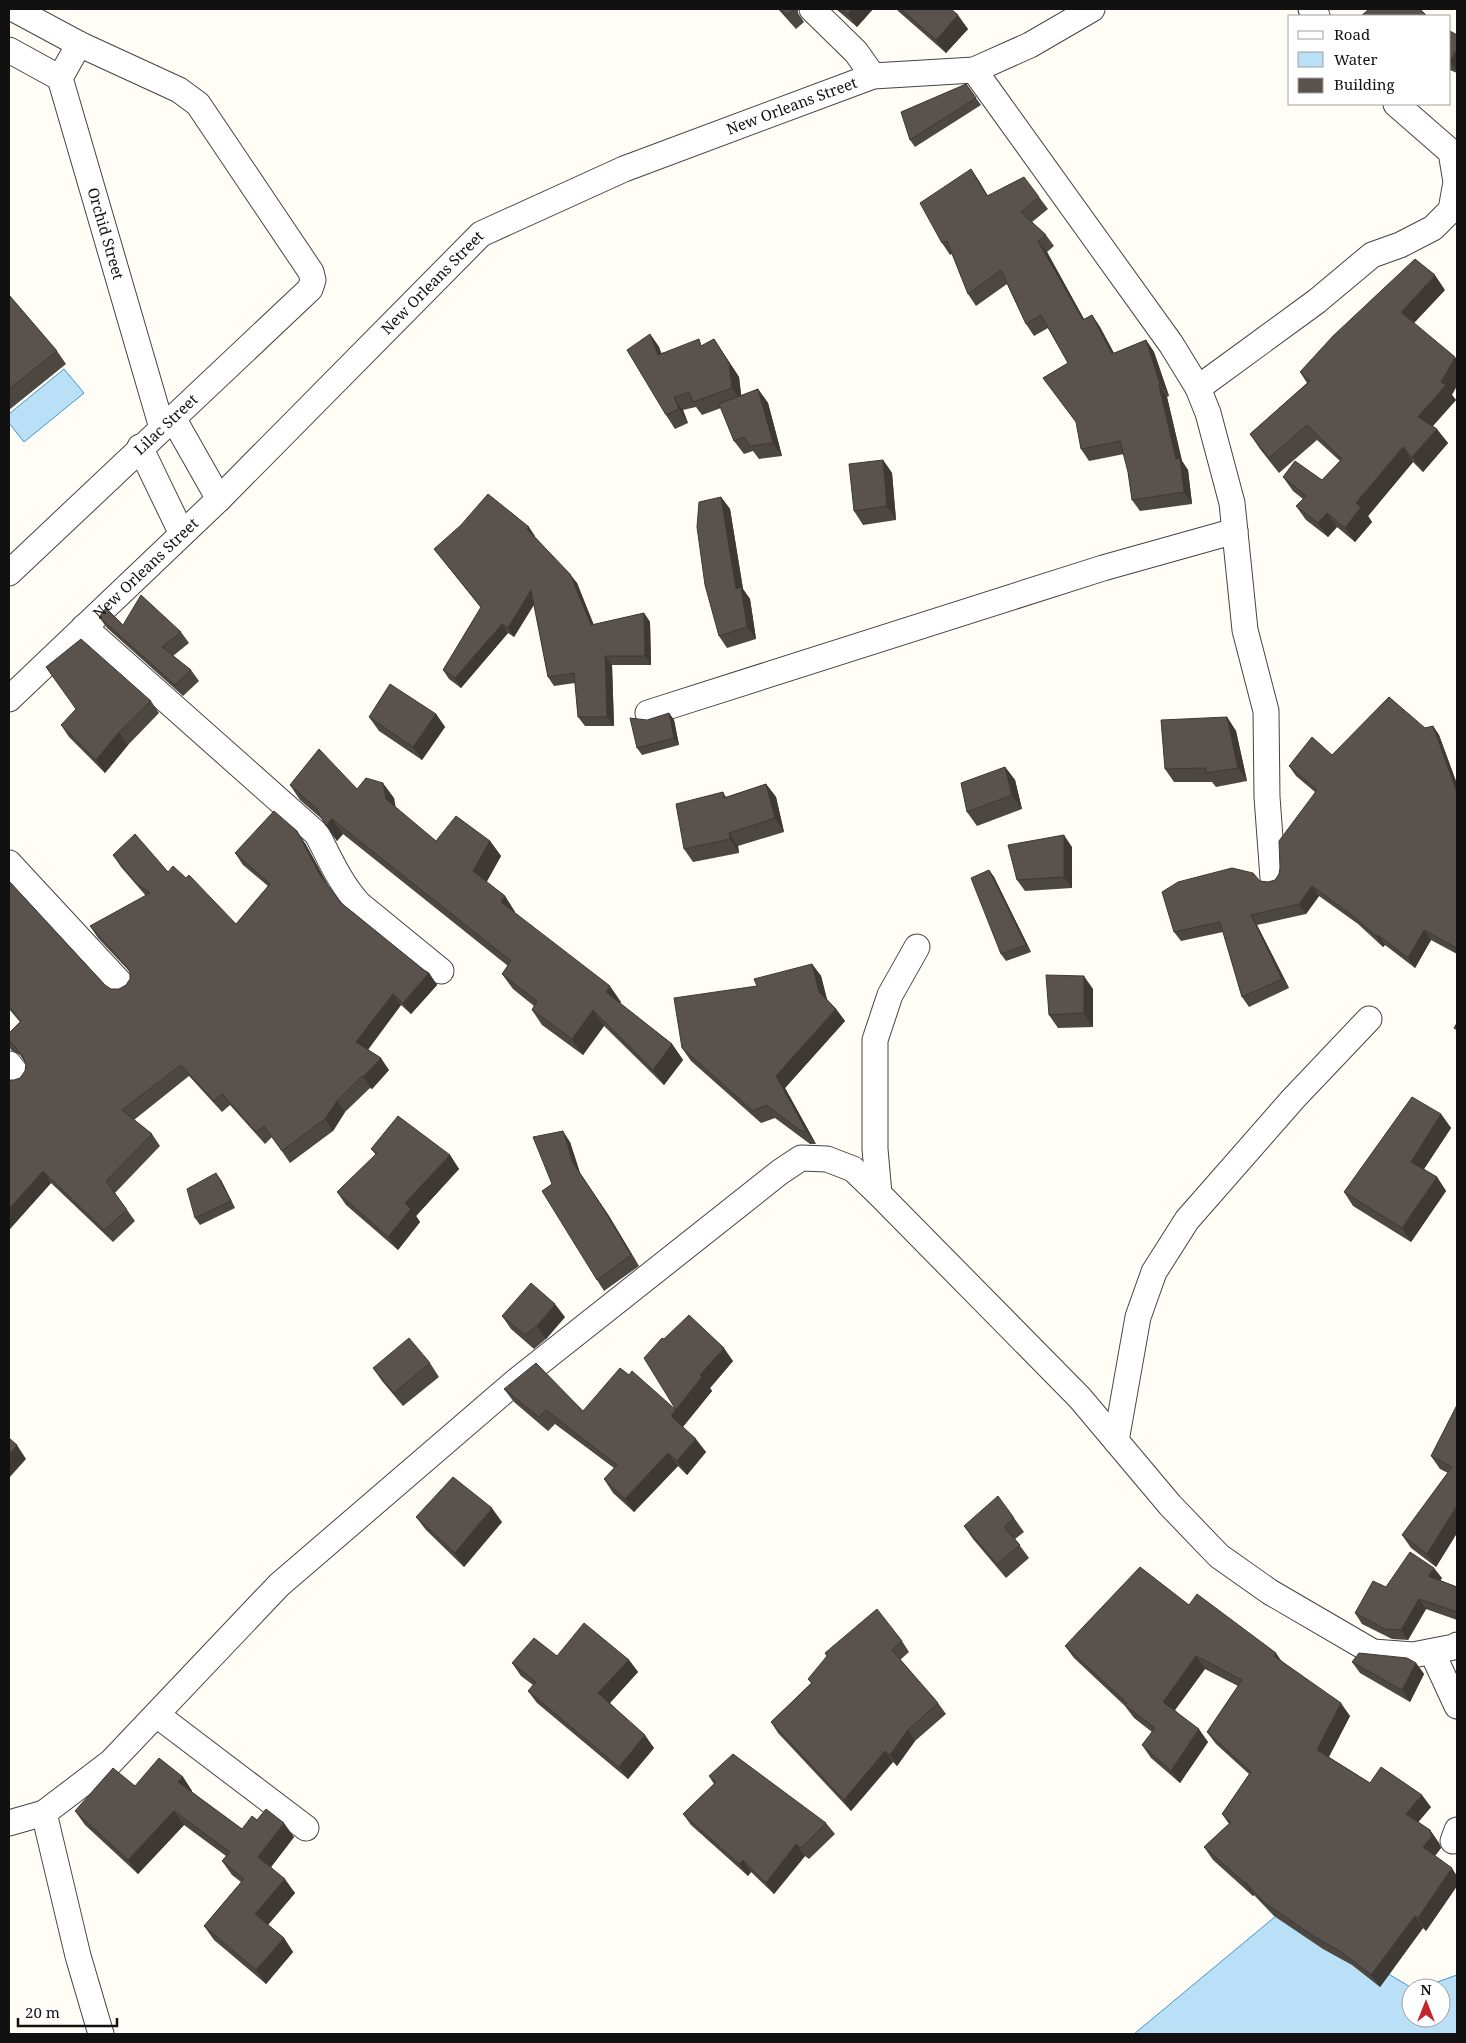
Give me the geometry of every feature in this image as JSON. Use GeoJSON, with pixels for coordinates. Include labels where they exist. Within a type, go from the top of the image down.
{"type":"FeatureCollection","features":[{"type":"Feature","properties":{"kind":"street"},"geometry":{"type":"LineString","coordinates":[[9,50],[60,78],[79,44],[14,9]]}},
{"type":"Feature","properties":{"kind":"street"},"geometry":{"type":"LineString","coordinates":[[812,9],[856,52],[873,76]]}},
{"type":"Feature","properties":{"kind":"street"},"geometry":{"type":"LineString","coordinates":[[1092,9],[1030,45],[974,70],[1171,344],[1198,388],[1208,413],[1232,503],[1245,630],[1266,711],[1267,797],[1273,878]]}},
{"type":"Feature","properties":{"kind":"street","name":"Lilac Street"},"geometry":{"type":"LineString","coordinates":[[9,572],[310,289],[314,280],[311,272],[198,104],[179,90],[79,44]]}},
{"type":"Feature","properties":{"kind":"street","name":"New Orleans Street"},"geometry":{"type":"LineString","coordinates":[[9,699],[219,499],[481,234],[624,168],[873,76],[974,70]]}},
{"type":"Feature","properties":{"kind":"street","name":"Orchid Street"},"geometry":{"type":"LineString","coordinates":[[60,78],[167,423],[219,499]]}},
{"type":"Feature","properties":{"kind":"street"},"geometry":{"type":"LineString","coordinates":[[1198,388],[1317,301],[1372,255],[1400,245],[1433,228],[1451,210],[1456,182],[1451,152],[1397,105]]}},
{"type":"Feature","properties":{"kind":"street"},"geometry":{"type":"LineString","coordinates":[[140,447],[182,534]]}},
{"type":"Feature","properties":{"kind":"street"},"geometry":{"type":"LineString","coordinates":[[648,713],[1104,568],[1235,531]]}},
{"type":"Feature","properties":{"kind":"street"},"geometry":{"type":"LineString","coordinates":[[84,627],[317,834],[338,877],[349,893],[359,904],[441,971]]}},
{"type":"Feature","properties":{"kind":"street"},"geometry":{"type":"LineString","coordinates":[[9,863],[124,987]]}},
{"type":"Feature","properties":{"kind":"street"},"geometry":{"type":"LineString","coordinates":[[879,1194],[874,1148],[875,1040],[890,994],[917,947]]}},
{"type":"Feature","properties":{"kind":"street"},"geometry":{"type":"LineString","coordinates":[[1116,1441],[1138,1317],[1154,1272],[1186,1220],[1293,1099],[1369,1019]]}},
{"type":"Feature","properties":{"kind":"street"},"geometry":{"type":"LineString","coordinates":[[9,1823],[44,1813],[111,1762],[279,1585],[515,1382],[780,1172],[801,1158],[827,1160],[853,1169],[1080,1398],[1170,1505],[1219,1556],[1270,1592],[1373,1652],[1413,1656],[1457,1645]]}},
{"type":"Feature","properties":{"kind":"street"},"geometry":{"type":"LineString","coordinates":[[1432,1652],[1457,1706]]}},
{"type":"Feature","properties":{"kind":"street"},"geometry":{"type":"LineString","coordinates":[[157,1715],[306,1828]]}},
{"type":"Feature","properties":{"kind":"street"},"geometry":{"type":"LineString","coordinates":[[44,1813],[78,1956],[101,2034]]}},
{"type":"Feature","properties":{"kind":"water"},"geometry":{"type":"Polygon","coordinates":[[[64,369],[84,393],[24,442],[9,423],[9,414],[64,369]]]}},
{"type":"Feature","properties":{"kind":"water"},"geometry":{"type":"Polygon","coordinates":[[[1282,1911],[1401,1981],[1401,2028],[1451,2028],[1451,1978],[1449,1978],[1457,1975],[1457,2034],[1134,2034],[1282,1911]]]}},
{"type":"Feature","properties":{"kind":"building"},"geometry":{"type":"Polygon","coordinates":[[[781,9],[795,9],[787,15],[781,9]]]}},
{"type":"Feature","properties":{"kind":"building"},"geometry":{"type":"Polygon","coordinates":[[[842,9],[852,9],[848,14],[842,9]]]}},
{"type":"Feature","properties":{"kind":"building"},"geometry":{"type":"Polygon","coordinates":[[[901,9],[951,9],[958,15],[936,40],[901,9]]]}},
{"type":"Feature","properties":{"kind":"building"},"geometry":{"type":"Polygon","coordinates":[[[1369,9],[1420,9],[1426,15],[1362,15],[1369,9]]]}},
{"type":"Feature","properties":{"kind":"building"},"geometry":{"type":"Polygon","coordinates":[[[1451,32],[1457,35],[1457,49],[1451,60],[1451,32]]]}},
{"type":"Feature","properties":{"kind":"building"},"geometry":{"type":"Polygon","coordinates":[[[966,84],[976,98],[910,140],[901,112],[966,84]]]}},
{"type":"Feature","properties":{"kind":"building"},"geometry":{"type":"Polygon","coordinates":[[[971,169],[987,196],[1024,177],[1039,197],[1021,212],[1046,235],[1038,241],[1083,320],[1092,315],[1112,354],[1146,340],[1160,384],[1176,459],[1180,458],[1184,492],[1132,500],[1128,472],[1120,441],[1081,449],[1076,422],[1043,378],[1068,363],[1041,315],[1026,324],[1001,270],[968,294],[947,241],[942,243],[920,203],[971,169]]]}},
{"type":"Feature","properties":{"kind":"building"},"geometry":{"type":"Polygon","coordinates":[[[1415,259],[1435,275],[1401,312],[1455,357],[1441,382],[1446,385],[1418,417],[1437,429],[1412,457],[1403,447],[1356,503],[1361,507],[1345,528],[1327,513],[1318,523],[1296,506],[1306,496],[1283,477],[1295,461],[1322,480],[1342,459],[1307,425],[1269,458],[1250,434],[1310,381],[1300,372],[1333,336],[1415,259]]]}},
{"type":"Feature","properties":{"kind":"building"},"geometry":{"type":"Polygon","coordinates":[[[9,295],[57,351],[9,389],[9,295]]]}},
{"type":"Feature","properties":{"kind":"building"},"geometry":{"type":"Polygon","coordinates":[[[650,334],[658,355],[699,339],[701,346],[714,339],[729,363],[732,388],[693,402],[689,392],[674,397],[679,409],[666,415],[627,350],[650,334]]]}},
{"type":"Feature","properties":{"kind":"building"},"geometry":{"type":"Polygon","coordinates":[[[758,389],[773,443],[750,446],[744,437],[734,441],[719,404],[758,389]]]}},
{"type":"Feature","properties":{"kind":"building"},"geometry":{"type":"Polygon","coordinates":[[[883,460],[887,506],[854,511],[849,464],[883,460]]]}},
{"type":"Feature","properties":{"kind":"building"},"geometry":{"type":"Polygon","coordinates":[[[488,494],[529,527],[527,529],[570,574],[591,625],[644,613],[645,656],[605,656],[607,717],[578,717],[574,673],[548,677],[531,590],[508,628],[502,624],[455,678],[443,670],[481,607],[434,549],[461,525],[488,494]]]}},
{"type":"Feature","properties":{"kind":"building"},"geometry":{"type":"Polygon","coordinates":[[[721,497],[736,589],[741,587],[747,627],[719,636],[705,585],[697,527],[699,502],[721,497]]]}},
{"type":"Feature","properties":{"kind":"building"},"geometry":{"type":"Polygon","coordinates":[[[141,595],[181,632],[162,647],[191,670],[175,685],[99,617],[106,608],[123,625],[141,595]]]}},
{"type":"Feature","properties":{"kind":"building"},"geometry":{"type":"Polygon","coordinates":[[[81,639],[151,701],[119,732],[96,760],[61,725],[76,709],[46,667],[81,639]]]}},
{"type":"Feature","properties":{"kind":"building"},"geometry":{"type":"Polygon","coordinates":[[[390,684],[436,714],[413,747],[369,717],[390,684]]]}},
{"type":"Feature","properties":{"kind":"building"},"geometry":{"type":"Polygon","coordinates":[[[1389,697],[1425,728],[1433,726],[1457,792],[1457,948],[1424,930],[1408,958],[1378,935],[1377,937],[1352,915],[1312,886],[1299,904],[1251,915],[1282,979],[1242,997],[1220,922],[1174,932],[1162,892],[1178,882],[1232,868],[1253,873],[1260,881],[1268,882],[1275,880],[1280,868],[1279,841],[1317,790],[1289,766],[1312,737],[1332,755],[1389,697]]]}},
{"type":"Feature","properties":{"kind":"building"},"geometry":{"type":"Polygon","coordinates":[[[669,713],[674,738],[637,748],[630,718],[647,720],[669,713]]]}},
{"type":"Feature","properties":{"kind":"building"},"geometry":{"type":"Polygon","coordinates":[[[1227,717],[1238,768],[1206,773],[1206,768],[1165,769],[1161,720],[1227,717]]]}},
{"type":"Feature","properties":{"kind":"building"},"geometry":{"type":"Polygon","coordinates":[[[319,749],[357,789],[366,778],[383,783],[386,799],[436,841],[456,816],[490,841],[473,871],[505,896],[501,902],[610,986],[606,992],[672,1044],[653,1070],[593,1010],[572,1039],[532,1010],[537,1001],[502,974],[511,961],[332,819],[326,826],[316,808],[290,785],[319,749]]]}},
{"type":"Feature","properties":{"kind":"building"},"geometry":{"type":"Polygon","coordinates":[[[1005,767],[1012,795],[967,812],[961,783],[1005,767]]]}},
{"type":"Feature","properties":{"kind":"building"},"geometry":{"type":"Polygon","coordinates":[[[766,784],[775,818],[729,833],[730,839],[684,849],[676,804],[723,792],[724,798],[766,784]]]}},
{"type":"Feature","properties":{"kind":"building"},"geometry":{"type":"Polygon","coordinates":[[[274,811],[297,831],[320,875],[340,902],[429,973],[403,1003],[393,994],[356,1042],[381,1058],[337,1101],[325,1119],[282,1151],[264,1126],[256,1132],[222,1094],[214,1101],[181,1065],[122,1110],[152,1134],[106,1181],[127,1210],[104,1230],[43,1171],[9,1209],[9,1080],[20,1078],[25,1071],[26,1064],[23,1057],[9,1041],[9,1033],[21,1021],[9,1007],[9,881],[105,985],[111,989],[119,989],[126,985],[130,979],[130,972],[90,926],[150,893],[136,883],[113,855],[135,834],[168,872],[173,866],[186,878],[189,875],[236,924],[270,884],[235,853],[274,811]]]}},
{"type":"Feature","properties":{"kind":"building"},"geometry":{"type":"Polygon","coordinates":[[[1064,835],[1064,877],[1017,880],[1008,845],[1064,835]]]}},
{"type":"Feature","properties":{"kind":"building"},"geometry":{"type":"Polygon","coordinates":[[[989,870],[1026,945],[1001,954],[971,878],[989,870]]]}},
{"type":"Feature","properties":{"kind":"building"},"geometry":{"type":"Polygon","coordinates":[[[812,964],[819,992],[836,1009],[776,1076],[807,1132],[801,1131],[766,1105],[753,1111],[682,1048],[674,998],[757,986],[754,979],[812,964]]]}},
{"type":"Feature","properties":{"kind":"building"},"geometry":{"type":"Polygon","coordinates":[[[1046,975],[1084,976],[1084,1013],[1049,1015],[1046,975]]]}},
{"type":"Feature","properties":{"kind":"building"},"geometry":{"type":"Polygon","coordinates":[[[1412,1097],[1441,1114],[1411,1162],[1437,1177],[1402,1228],[1344,1192],[1412,1097]]]}},
{"type":"Feature","properties":{"kind":"building"},"geometry":{"type":"Polygon","coordinates":[[[398,1116],[450,1155],[405,1203],[411,1209],[388,1237],[337,1192],[377,1153],[371,1149],[398,1116]]]}},
{"type":"Feature","properties":{"kind":"building"},"geometry":{"type":"Polygon","coordinates":[[[563,1131],[573,1163],[631,1255],[597,1280],[542,1191],[552,1184],[533,1137],[563,1131]]]}},
{"type":"Feature","properties":{"kind":"building"},"geometry":{"type":"Polygon","coordinates":[[[216,1173],[231,1201],[195,1218],[187,1189],[216,1173]]]}},
{"type":"Feature","properties":{"kind":"building"},"geometry":{"type":"Polygon","coordinates":[[[531,1283],[555,1304],[537,1326],[525,1335],[502,1316],[531,1283]]]}},
{"type":"Feature","properties":{"kind":"building"},"geometry":{"type":"Polygon","coordinates":[[[689,1315],[724,1348],[700,1375],[702,1377],[676,1410],[644,1358],[662,1338],[664,1339],[689,1315]]]}},
{"type":"Feature","properties":{"kind":"building"},"geometry":{"type":"Polygon","coordinates":[[[409,1338],[430,1363],[394,1393],[373,1368],[409,1338]]]}},
{"type":"Feature","properties":{"kind":"building"},"geometry":{"type":"Polygon","coordinates":[[[536,1363],[583,1411],[620,1368],[629,1375],[632,1371],[676,1410],[671,1416],[696,1439],[677,1461],[668,1453],[625,1499],[604,1479],[617,1465],[546,1410],[539,1417],[504,1389],[536,1363]]]}},
{"type":"Feature","properties":{"kind":"building"},"geometry":{"type":"Polygon","coordinates":[[[1457,1405],[1457,1506],[1427,1554],[1402,1535],[1452,1467],[1431,1456],[1457,1405]]]}},
{"type":"Feature","properties":{"kind":"building"},"geometry":{"type":"Polygon","coordinates":[[[9,1438],[17,1445],[9,1454],[9,1438]]]}},
{"type":"Feature","properties":{"kind":"building"},"geometry":{"type":"Polygon","coordinates":[[[453,1477],[492,1508],[455,1553],[416,1517],[453,1477]]]}},
{"type":"Feature","properties":{"kind":"building"},"geometry":{"type":"Polygon","coordinates":[[[998,1496],[1014,1518],[1004,1527],[1020,1545],[997,1564],[964,1526],[998,1496]]]}},
{"type":"Feature","properties":{"kind":"building"},"geometry":{"type":"Polygon","coordinates":[[[1410,1552],[1434,1568],[1428,1576],[1457,1587],[1457,1612],[1419,1599],[1401,1630],[1385,1629],[1355,1613],[1373,1581],[1386,1587],[1410,1552]]]}},
{"type":"Feature","properties":{"kind":"building"},"geometry":{"type":"Polygon","coordinates":[[[1140,1567],[1189,1605],[1197,1594],[1276,1653],[1274,1656],[1341,1703],[1317,1750],[1370,1783],[1381,1767],[1422,1795],[1406,1814],[1430,1830],[1432,1836],[1423,1847],[1452,1868],[1418,1918],[1415,1916],[1371,1975],[1343,1953],[1315,1937],[1265,1903],[1245,1882],[1204,1847],[1231,1822],[1222,1814],[1251,1772],[1207,1732],[1242,1680],[1196,1656],[1163,1702],[1199,1729],[1171,1771],[1142,1745],[1155,1728],[1125,1705],[1127,1703],[1065,1646],[1140,1567]]]}},
{"type":"Feature","properties":{"kind":"building"},"geometry":{"type":"Polygon","coordinates":[[[877,1609],[902,1641],[892,1650],[938,1703],[908,1730],[890,1755],[885,1751],[844,1800],[771,1722],[812,1683],[808,1679],[827,1656],[825,1653],[877,1609]]]}},
{"type":"Feature","properties":{"kind":"building"},"geometry":{"type":"Polygon","coordinates":[[[584,1623],[629,1660],[598,1693],[645,1735],[619,1767],[528,1691],[536,1682],[512,1663],[534,1638],[557,1656],[584,1623]]]}},
{"type":"Feature","properties":{"kind":"building"},"geometry":{"type":"Polygon","coordinates":[[[1359,1653],[1407,1658],[1416,1663],[1402,1690],[1352,1662],[1359,1653]]]}},
{"type":"Feature","properties":{"kind":"building"},"geometry":{"type":"Polygon","coordinates":[[[733,1754],[826,1823],[801,1848],[796,1844],[766,1883],[743,1860],[739,1864],[683,1814],[716,1782],[709,1776],[733,1754]]]}},
{"type":"Feature","properties":{"kind":"building"},"geometry":{"type":"Polygon","coordinates":[[[159,1758],[183,1777],[178,1782],[242,1829],[252,1816],[257,1820],[266,1809],[284,1823],[258,1857],[285,1879],[255,1914],[284,1938],[256,1970],[204,1926],[244,1879],[222,1861],[230,1852],[174,1811],[128,1860],[75,1811],[113,1768],[135,1786],[159,1758]]]}}]}
